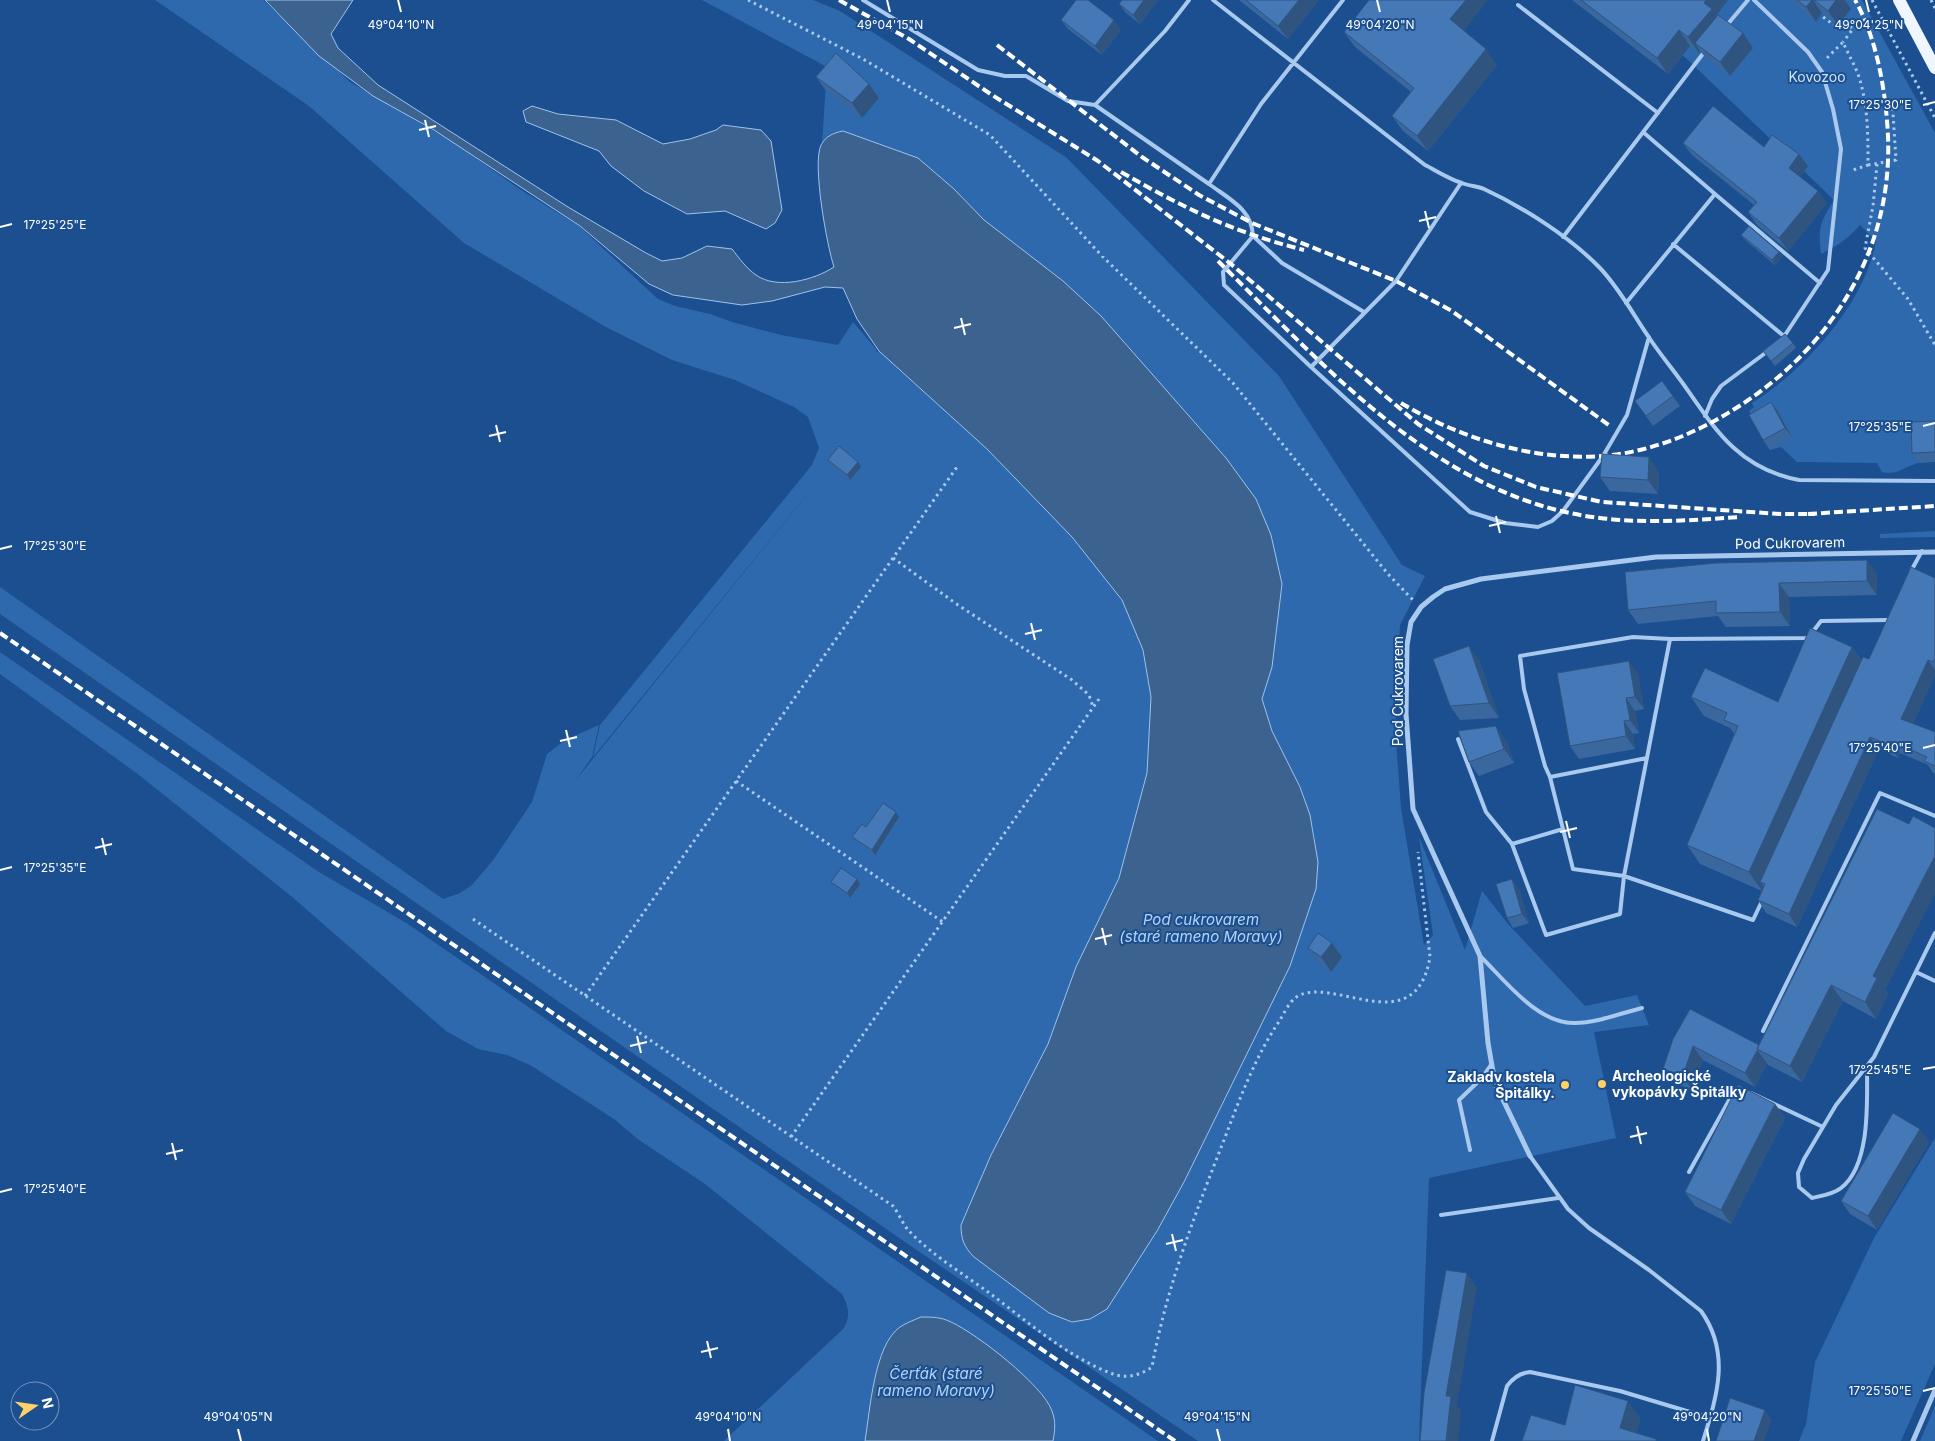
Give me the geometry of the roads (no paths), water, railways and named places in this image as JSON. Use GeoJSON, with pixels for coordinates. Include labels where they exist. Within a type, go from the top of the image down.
{"type":"FeatureCollection","features":[{"type":"Feature","properties":{"kind":"main road"},"geometry":{"type":"LineString","coordinates":[[1899,0],[1935,68]]}},
{"type":"Feature","properties":{"kind":"street","name":"Pod Cukrovarem"},"geometry":{"type":"LineString","coordinates":[[1530,1156],[1495,1083],[1491,1065],[1480,956],[1413,809],[1406,714],[1407,645],[1411,622],[1421,607],[1445,589],[1481,579],[1656,557],[1935,552]]}},
{"type":"Feature","properties":{"kind":"street"},"geometry":{"type":"LineString","coordinates":[[1913,1441],[1935,1390]]}},
{"type":"Feature","properties":{"kind":"lane"},"geometry":{"type":"LineString","coordinates":[[864,0],[978,70],[1006,76],[1026,76],[1068,101],[1095,105],[1209,184],[1245,213],[1252,223],[1253,236],[1282,263],[1364,312]]}},
{"type":"Feature","properties":{"kind":"lane"},"geometry":{"type":"LineString","coordinates":[[1095,105],[1165,31],[1189,0]]}},
{"type":"Feature","properties":{"kind":"lane"},"geometry":{"type":"LineString","coordinates":[[1214,0],[1292,63],[1425,165],[1461,183],[1483,189],[1563,237],[1601,269],[1705,416],[1730,445],[1754,464],[1779,477],[1800,480],[1935,481]]}},
{"type":"Feature","properties":{"kind":"lane"},"geometry":{"type":"LineString","coordinates":[[1209,184],[1260,104],[1343,0]]}},
{"type":"Feature","properties":{"kind":"lane"},"geometry":{"type":"LineString","coordinates":[[1724,28],[1748,0]]}},
{"type":"Feature","properties":{"kind":"lane"},"geometry":{"type":"LineString","coordinates":[[1754,0],[1808,52],[1822,72],[1833,109],[1840,144],[1836,206],[1828,270],[1785,337],[1778,343]]}},
{"type":"Feature","properties":{"kind":"lane"},"geometry":{"type":"LineString","coordinates":[[1518,5],[1658,113]]}},
{"type":"Feature","properties":{"kind":"lane"},"geometry":{"type":"LineString","coordinates":[[1563,237],[1706,49]]}},
{"type":"Feature","properties":{"kind":"lane"},"geometry":{"type":"LineString","coordinates":[[1643,132],[1820,283]]}},
{"type":"Feature","properties":{"kind":"lane"},"geometry":{"type":"LineString","coordinates":[[1311,367],[1396,281],[1461,183]]}},
{"type":"Feature","properties":{"kind":"lane"},"geometry":{"type":"LineString","coordinates":[[1626,303],[1716,194]]}},
{"type":"Feature","properties":{"kind":"lane"},"geometry":{"type":"LineString","coordinates":[[1253,236],[1223,272],[1224,285],[1470,512],[1505,523],[1538,527],[1552,521],[1563,511],[1603,456],[1628,414],[1649,337]]}},
{"type":"Feature","properties":{"kind":"lane"},"geometry":{"type":"LineString","coordinates":[[1673,244],[1785,337]]}},
{"type":"Feature","properties":{"kind":"lane"},"geometry":{"type":"LineString","coordinates":[[1705,416],[1720,386],[1770,349]]}},
{"type":"Feature","properties":{"kind":"lane"},"geometry":{"type":"LineString","coordinates":[[1909,575],[1922,551]]}},
{"type":"Feature","properties":{"kind":"lane"},"geometry":{"type":"LineString","coordinates":[[1885,629],[1893,611]]}},
{"type":"Feature","properties":{"kind":"lane"},"geometry":{"type":"LineString","coordinates":[[1764,896],[1753,920],[1624,876],[1573,869],[1550,777],[1545,766],[1524,689],[1520,656],[1633,637],[1670,639],[1808,638],[1821,621],[1889,620]]}},
{"type":"Feature","properties":{"kind":"lane"},"geometry":{"type":"LineString","coordinates":[[1458,739],[1486,812],[1512,844],[1546,935],[1620,914],[1624,876],[1670,639]]}},
{"type":"Feature","properties":{"kind":"lane"},"geometry":{"type":"LineString","coordinates":[[1550,777],[1647,758]]}},
{"type":"Feature","properties":{"kind":"lane"},"geometry":{"type":"LineString","coordinates":[[1763,1031],[1880,793],[1935,816]]}},
{"type":"Feature","properties":{"kind":"lane"},"geometry":{"type":"LineString","coordinates":[[1512,844],[1563,829]]}},
{"type":"Feature","properties":{"kind":"lane"},"geometry":{"type":"LineString","coordinates":[[1867,1066],[1866,1133],[1857,1166],[1842,1188],[1812,1198],[1800,1187],[1798,1174],[1804,1158],[1836,1104],[1874,1057],[1935,933]]}},
{"type":"Feature","properties":{"kind":"lane"},"geometry":{"type":"LineString","coordinates":[[1480,956],[1534,1009],[1558,1021],[1573,1024],[1589,1022],[1642,1008]]}},
{"type":"Feature","properties":{"kind":"lane"},"geometry":{"type":"LineString","coordinates":[[1916,972],[1935,981]]}},
{"type":"Feature","properties":{"kind":"lane"},"geometry":{"type":"LineString","coordinates":[[1470,1150],[1459,1100],[1482,1078],[1491,1065]]}},
{"type":"Feature","properties":{"kind":"lane"},"geometry":{"type":"LineString","coordinates":[[1689,1172],[1732,1095],[1745,1091],[1761,1096],[1823,1127]]}},
{"type":"Feature","properties":{"kind":"lane"},"geometry":{"type":"LineString","coordinates":[[1530,1156],[1558,1198],[1589,1228],[1649,1270],[1701,1312],[1708,1320],[1713,1330],[1720,1363],[1716,1401],[1703,1441]]}},
{"type":"Feature","properties":{"kind":"lane"},"geometry":{"type":"LineString","coordinates":[[1441,1215],[1558,1198]]}},
{"type":"Feature","properties":{"kind":"lane"},"geometry":{"type":"LineString","coordinates":[[1492,1441],[1507,1386],[1512,1380],[1524,1373],[1530,1372],[1620,1391],[1710,1418]]}},
{"type":"Feature","properties":{"kind":"water","name":"Pod cukrovarem (staré rameno Moravy)"},"geometry":{"type":"Polygon","coordinates":[[[265,0],[353,0],[331,34],[338,48],[378,85],[568,207],[662,261],[682,258],[707,246],[732,249],[756,275],[774,282],[795,282],[826,272],[834,267],[824,224],[819,186],[819,155],[821,145],[825,139],[843,131],[918,158],[954,189],[984,220],[1063,281],[1101,316],[1226,458],[1256,499],[1271,535],[1282,584],[1272,667],[1262,699],[1272,731],[1300,787],[1310,815],[1318,862],[1316,889],[1290,966],[1184,1182],[1157,1231],[1107,1309],[1090,1319],[1072,1322],[1049,1313],[974,1257],[964,1242],[961,1225],[991,1155],[1048,1044],[1076,967],[1119,878],[1147,773],[1151,697],[1143,650],[1122,600],[1072,537],[987,449],[879,351],[857,319],[843,288],[825,287],[772,301],[742,305],[673,295],[649,284],[580,226],[434,130],[373,96],[319,56],[265,0]]]}},
{"type":"Feature","properties":{"kind":"water"},"geometry":{"type":"Polygon","coordinates":[[[532,106],[558,114],[616,120],[663,144],[690,139],[716,130],[723,125],[761,130],[771,141],[782,210],[775,223],[766,229],[725,211],[687,214],[644,191],[611,166],[599,151],[526,122],[523,111],[532,106]]]}},
{"type":"Feature","properties":{"kind":"water","name":"Čerťák (staré rameno Moravy)"},"geometry":{"type":"Polygon","coordinates":[[[921,1317],[944,1319],[962,1328],[1008,1361],[1023,1375],[1046,1400],[1052,1411],[1055,1426],[1053,1441],[865,1441],[871,1396],[884,1348],[891,1336],[900,1327],[921,1317]]]}},
{"type":"Feature","properties":{"kind":"railway"},"geometry":{"type":"LineString","coordinates":[[839,0],[909,39],[992,95],[1098,161],[1231,264],[1418,424],[1484,466],[1536,487],[1602,502],[1781,514],[1815,514]]}},
{"type":"Feature","properties":{"kind":"railway"},"geometry":{"type":"LineString","coordinates":[[1401,403],[1447,427],[1523,451],[1575,457],[1602,456],[1649,448],[1695,431],[1723,416],[1760,392],[1793,364],[1821,333],[1846,299],[1865,262],[1879,222],[1887,180],[1888,136],[1879,66],[1869,31],[1855,0]]}},
{"type":"Feature","properties":{"kind":"railway"},"geometry":{"type":"LineString","coordinates":[[997,45],[1142,157],[1199,195],[1252,223],[1396,281],[1452,311],[1610,426]]}},
{"type":"Feature","properties":{"kind":"railway"},"geometry":{"type":"LineString","coordinates":[[1121,172],[1209,218],[1254,235],[1304,250]]}},
{"type":"Feature","properties":{"kind":"railway"},"geometry":{"type":"LineString","coordinates":[[1218,261],[1301,344],[1390,422],[1438,457],[1488,485],[1542,506],[1600,518],[1653,521],[1740,517]]}},
{"type":"Feature","properties":{"kind":"railway"},"geometry":{"type":"LineString","coordinates":[[1808,514],[1935,506]]}},
{"type":"Feature","properties":{"kind":"railway"},"geometry":{"type":"LineString","coordinates":[[0,633],[1175,1441]]}},
{"type":"Feature","properties":{"kind":"place","name":"Archeologické vykopávky Špitálky"},"geometry":{"type":"Point","coordinates":[1602,1084]}},
{"type":"Feature","properties":{"kind":"place","name":"Zaklady kostela Špitálky."},"geometry":{"type":"Point","coordinates":[1565,1085]}},
{"type":"Feature","properties":{"kind":"park label","name":"Kovozoo"},"geometry":{"type":"Point","coordinates":[1817,77]}}]}
